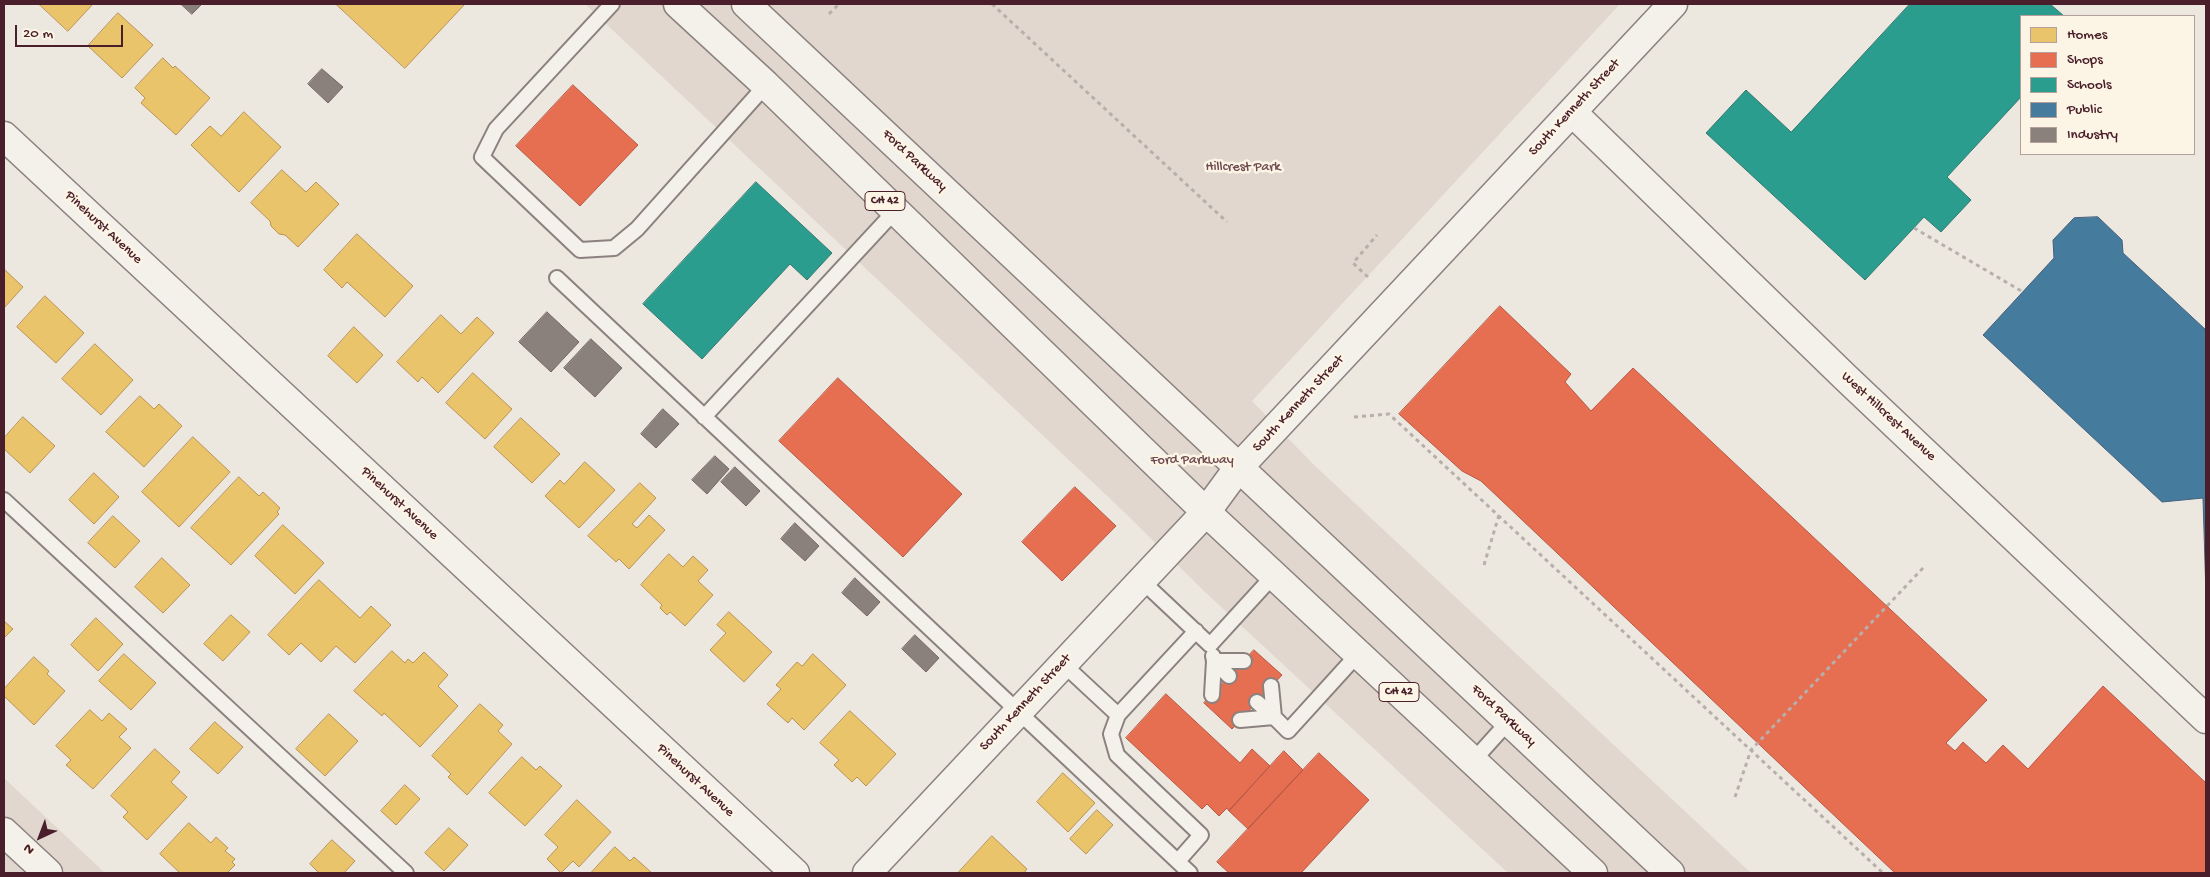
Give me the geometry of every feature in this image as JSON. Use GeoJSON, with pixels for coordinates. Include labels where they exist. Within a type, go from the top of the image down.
{"type":"FeatureCollection","features":[{"type":"Feature","properties":{"kind":"street","name":"CH 42"},"geometry":{"type":"LineString","coordinates":[[678,4],[766,85],[1206,512],[1593,873]]}},
{"type":"Feature","properties":{"kind":"street","name":"Ford Parkway"},"geometry":{"type":"LineString","coordinates":[[746,4],[1670,873]]}},
{"type":"Feature","properties":{"kind":"street","name":"South Kenneth Street"},"geometry":{"type":"LineString","coordinates":[[867,873],[1062,663],[1206,512],[1239,467],[1673,4]]}},
{"type":"Feature","properties":{"kind":"street","name":"West Hillcrest Avenue"},"geometry":{"type":"LineString","coordinates":[[1572,112],[1845,377],[2206,719]]}},
{"type":"Feature","properties":{"kind":"street","name":"Pinehurst Avenue"},"geometry":{"type":"LineString","coordinates":[[4,136],[795,873]]}},
{"type":"Feature","properties":{"kind":"street"},"geometry":{"type":"LineString","coordinates":[[7,842],[48,873]]}},
{"type":"Feature","properties":{"kind":"lane"},"geometry":{"type":"LineString","coordinates":[[612,4],[496,130],[482,157],[580,250],[614,248],[637,229],[766,85]]}},
{"type":"Feature","properties":{"kind":"lane"},"geometry":{"type":"LineString","coordinates":[[704,417],[895,211]]}},
{"type":"Feature","properties":{"kind":"lane"},"geometry":{"type":"LineString","coordinates":[[557,278],[1190,873]]}},
{"type":"Feature","properties":{"kind":"lane"},"geometry":{"type":"LineString","coordinates":[[4,500],[406,873]]}},
{"type":"Feature","properties":{"kind":"lane"},"geometry":{"type":"LineString","coordinates":[[1210,645],[1274,576]]}},
{"type":"Feature","properties":{"kind":"lane"},"geometry":{"type":"LineString","coordinates":[[1142,580],[1210,645],[1214,661],[1212,695]]}},
{"type":"Feature","properties":{"kind":"lane"},"geometry":{"type":"LineString","coordinates":[[1178,861],[1202,834],[1117,755],[1112,734],[1118,715],[1196,631]]}},
{"type":"Feature","properties":{"kind":"lane"},"geometry":{"type":"LineString","coordinates":[[1257,702],[1288,731],[1358,654]]}},
{"type":"Feature","properties":{"kind":"lane"},"geometry":{"type":"LineString","coordinates":[[1214,661],[1244,661]]}},
{"type":"Feature","properties":{"kind":"lane"},"geometry":{"type":"LineString","coordinates":[[1214,661],[1229,676]]}},
{"type":"Feature","properties":{"kind":"lane"},"geometry":{"type":"LineString","coordinates":[[1062,663],[1118,715]]}},
{"type":"Feature","properties":{"kind":"lane"},"geometry":{"type":"LineString","coordinates":[[1272,686],[1274,717]]}},
{"type":"Feature","properties":{"kind":"lane"},"geometry":{"type":"LineString","coordinates":[[1240,720],[1274,717]]}},
{"type":"Feature","properties":{"kind":"lane"},"geometry":{"type":"LineString","coordinates":[[1473,761],[1509,721]]}},
{"type":"Feature","properties":{"kind":"path"},"geometry":{"type":"LineString","coordinates":[[829,14],[839,4]]}},
{"type":"Feature","properties":{"kind":"path"},"geometry":{"type":"LineString","coordinates":[[992,4],[1227,222]]}},
{"type":"Feature","properties":{"kind":"path"},"geometry":{"type":"LineString","coordinates":[[1914,228],[2023,292]]}},
{"type":"Feature","properties":{"kind":"path"},"geometry":{"type":"LineString","coordinates":[[1368,277],[1353,263],[1377,235]]}},
{"type":"Feature","properties":{"kind":"path"},"geometry":{"type":"LineString","coordinates":[[1354,417],[1389,414],[1883,873]]}},
{"type":"Feature","properties":{"kind":"path"},"geometry":{"type":"LineString","coordinates":[[1484,565],[1499,516]]}},
{"type":"Feature","properties":{"kind":"path"},"geometry":{"type":"LineString","coordinates":[[1735,797],[1751,750],[1923,568]]}},
{"type":"Feature","properties":{"kind":"green space","name":"Hillcrest Park"},"geometry":{"type":"Polygon","coordinates":[[[585,4],[1620,4],[1252,401],[1313,464],[1751,873],[1508,873],[1205,592],[1121,509],[585,4]]]}},
{"type":"Feature","properties":{"kind":"green space"},"geometry":{"type":"Polygon","coordinates":[[[4,778],[105,873],[4,873],[4,778]]]}},
{"type":"Feature","properties":{"kind":"building: Homes"},"geometry":{"type":"Polygon","coordinates":[[[39,4],[93,4],[68,31],[39,4]]]}},
{"type":"Feature","properties":{"kind":"building: Homes"},"geometry":{"type":"Polygon","coordinates":[[[336,4],[465,4],[405,68],[336,4]]]}},
{"type":"Feature","properties":{"kind":"building: Homes"},"geometry":{"type":"Polygon","coordinates":[[[118,13],[153,45],[122,78],[88,46],[118,13]]]}},
{"type":"Feature","properties":{"kind":"building: Homes"},"geometry":{"type":"Polygon","coordinates":[[[163,58],[173,68],[175,66],[210,98],[176,135],[141,103],[145,98],[135,88],[163,58]]]}},
{"type":"Feature","properties":{"kind":"building: Homes"},"geometry":{"type":"Polygon","coordinates":[[[244,112],[281,147],[239,192],[191,145],[210,126],[221,136],[244,112]]]}},
{"type":"Feature","properties":{"kind":"building: Homes"},"geometry":{"type":"Polygon","coordinates":[[[282,170],[306,192],[316,182],[339,204],[298,247],[285,235],[279,234],[271,226],[270,221],[251,203],[282,170]]]}},
{"type":"Feature","properties":{"kind":"building: Homes"},"geometry":{"type":"Polygon","coordinates":[[[357,234],[413,286],[385,317],[347,282],[342,288],[324,270],[357,234]]]}},
{"type":"Feature","properties":{"kind":"building: Homes"},"geometry":{"type":"Polygon","coordinates":[[[4,269],[23,287],[4,308],[4,269]]]}},
{"type":"Feature","properties":{"kind":"building: Homes"},"geometry":{"type":"Polygon","coordinates":[[[45,296],[84,333],[56,363],[17,327],[45,296]]]}},
{"type":"Feature","properties":{"kind":"building: Homes"},"geometry":{"type":"Polygon","coordinates":[[[441,315],[461,334],[477,317],[494,333],[438,393],[422,377],[418,382],[397,362],[441,315]]]}},
{"type":"Feature","properties":{"kind":"building: Homes"},"geometry":{"type":"Polygon","coordinates":[[[354,327],[383,355],[357,383],[328,356],[354,327]]]}},
{"type":"Feature","properties":{"kind":"building: Homes"},"geometry":{"type":"Polygon","coordinates":[[[95,344],[133,380],[101,415],[62,379],[95,344]]]}},
{"type":"Feature","properties":{"kind":"building: Homes"},"geometry":{"type":"Polygon","coordinates":[[[473,373],[512,409],[485,439],[446,403],[473,373]]]}},
{"type":"Feature","properties":{"kind":"building: Homes"},"geometry":{"type":"Polygon","coordinates":[[[140,396],[154,409],[159,404],[182,426],[144,467],[106,432],[140,396]]]}},
{"type":"Feature","properties":{"kind":"building: Homes"},"geometry":{"type":"Polygon","coordinates":[[[23,417],[55,446],[30,473],[4,449],[4,438],[23,417]]]}},
{"type":"Feature","properties":{"kind":"building: Homes"},"geometry":{"type":"Polygon","coordinates":[[[521,418],[560,454],[532,483],[494,447],[521,418]]]}},
{"type":"Feature","properties":{"kind":"building: Homes"},"geometry":{"type":"Polygon","coordinates":[[[193,437],[230,472],[179,527],[142,492],[193,437]]]}},
{"type":"Feature","properties":{"kind":"building: Homes"},"geometry":{"type":"Polygon","coordinates":[[[585,462],[615,490],[579,528],[545,496],[560,480],[564,484],[585,462]]]}},
{"type":"Feature","properties":{"kind":"building: Homes"},"geometry":{"type":"Polygon","coordinates":[[[94,473],[119,497],[94,524],[69,500],[94,473]]]}},
{"type":"Feature","properties":{"kind":"building: Homes"},"geometry":{"type":"Polygon","coordinates":[[[239,477],[259,496],[263,492],[280,508],[277,512],[279,514],[231,565],[191,528],[239,477]]]}},
{"type":"Feature","properties":{"kind":"building: Homes"},"geometry":{"type":"Polygon","coordinates":[[[640,483],[656,498],[632,524],[637,528],[649,515],[665,530],[629,569],[619,559],[616,562],[588,536],[640,483]]]}},
{"type":"Feature","properties":{"kind":"building: Homes"},"geometry":{"type":"Polygon","coordinates":[[[113,516],[140,541],[115,568],[88,543],[113,516]]]}},
{"type":"Feature","properties":{"kind":"building: Homes"},"geometry":{"type":"Polygon","coordinates":[[[283,525],[324,563],[295,594],[255,556],[283,525]]]}},
{"type":"Feature","properties":{"kind":"building: Homes"},"geometry":{"type":"Polygon","coordinates":[[[669,554],[683,567],[693,556],[708,570],[698,581],[713,595],[685,626],[670,612],[667,615],[660,608],[662,605],[641,585],[669,554]]]}},
{"type":"Feature","properties":{"kind":"building: Homes"},"geometry":{"type":"Polygon","coordinates":[[[162,558],[190,585],[163,613],[135,587],[162,558]]]}},
{"type":"Feature","properties":{"kind":"building: Homes"},"geometry":{"type":"Polygon","coordinates":[[[319,580],[360,618],[371,606],[391,625],[355,663],[336,646],[321,662],[301,643],[289,655],[268,635],[319,580]]]}},
{"type":"Feature","properties":{"kind":"building: Homes"},"geometry":{"type":"Polygon","coordinates":[[[729,612],[772,652],[744,682],[710,650],[726,633],[717,625],[729,612]]]}},
{"type":"Feature","properties":{"kind":"building: Homes"},"geometry":{"type":"Polygon","coordinates":[[[231,615],[250,632],[223,661],[204,644],[231,615]]]}},
{"type":"Feature","properties":{"kind":"building: Homes"},"geometry":{"type":"Polygon","coordinates":[[[96,618],[123,644],[98,671],[71,645],[96,618]]]}},
{"type":"Feature","properties":{"kind":"building: Homes"},"geometry":{"type":"Polygon","coordinates":[[[4,621],[13,629],[4,638],[4,621]]]}},
{"type":"Feature","properties":{"kind":"building: Homes"},"geometry":{"type":"Polygon","coordinates":[[[392,651],[405,663],[408,659],[413,663],[424,652],[448,675],[438,686],[458,706],[420,747],[384,713],[382,716],[354,691],[392,651]]]}},
{"type":"Feature","properties":{"kind":"building: Homes"},"geometry":{"type":"Polygon","coordinates":[[[124,654],[156,683],[131,710],[99,681],[124,654]]]}},
{"type":"Feature","properties":{"kind":"building: Homes"},"geometry":{"type":"Polygon","coordinates":[[[813,654],[846,685],[804,730],[792,718],[788,723],[767,704],[781,689],[776,685],[797,662],[802,666],[813,654]]]}},
{"type":"Feature","properties":{"kind":"building: Homes"},"geometry":{"type":"Polygon","coordinates":[[[34,657],[49,671],[47,674],[65,691],[34,725],[4,696],[4,689],[34,657]]]}},
{"type":"Feature","properties":{"kind":"building: Homes"},"geometry":{"type":"Polygon","coordinates":[[[480,704],[503,725],[498,731],[512,744],[467,795],[448,777],[451,774],[432,756],[480,704]]]}},
{"type":"Feature","properties":{"kind":"building: Homes"},"geometry":{"type":"Polygon","coordinates":[[[90,710],[102,721],[109,713],[127,729],[119,737],[131,748],[93,789],[66,765],[71,760],[56,746],[90,710]]]}},
{"type":"Feature","properties":{"kind":"building: Homes"},"geometry":{"type":"Polygon","coordinates":[[[850,711],[896,754],[866,786],[857,777],[852,782],[834,765],[839,760],[820,743],[850,711]]]}},
{"type":"Feature","properties":{"kind":"building: Homes"},"geometry":{"type":"Polygon","coordinates":[[[329,714],[358,741],[325,776],[296,749],[329,714]]]}},
{"type":"Feature","properties":{"kind":"building: Homes"},"geometry":{"type":"Polygon","coordinates":[[[215,722],[243,747],[218,774],[190,749],[215,722]]]}},
{"type":"Feature","properties":{"kind":"building: Homes"},"geometry":{"type":"Polygon","coordinates":[[[155,749],[180,772],[171,782],[187,797],[147,840],[123,817],[128,812],[111,796],[155,749]]]}},
{"type":"Feature","properties":{"kind":"building: Homes"},"geometry":{"type":"Polygon","coordinates":[[[522,757],[536,770],[540,766],[562,786],[525,826],[489,793],[522,757]]]}},
{"type":"Feature","properties":{"kind":"building: Homes"},"geometry":{"type":"Polygon","coordinates":[[[1063,773],[1095,803],[1068,832],[1037,802],[1063,773]]]}},
{"type":"Feature","properties":{"kind":"building: Homes"},"geometry":{"type":"Polygon","coordinates":[[[405,785],[420,799],[396,825],[381,811],[405,785]]]}},
{"type":"Feature","properties":{"kind":"building: Homes"},"geometry":{"type":"Polygon","coordinates":[[[577,800],[611,832],[579,867],[573,861],[561,873],[547,859],[558,847],[545,835],[577,800]]]}},
{"type":"Feature","properties":{"kind":"building: Homes"},"geometry":{"type":"Polygon","coordinates":[[[1097,810],[1113,825],[1086,854],[1070,839],[1097,810]]]}},
{"type":"Feature","properties":{"kind":"building: Homes"},"geometry":{"type":"Polygon","coordinates":[[[189,823],[211,843],[216,837],[228,848],[225,851],[235,859],[232,862],[235,865],[227,873],[180,873],[160,854],[189,823]]]}},
{"type":"Feature","properties":{"kind":"building: Homes"},"geometry":{"type":"Polygon","coordinates":[[[449,828],[468,845],[444,871],[425,853],[449,828]]]}},
{"type":"Feature","properties":{"kind":"building: Homes"},"geometry":{"type":"Polygon","coordinates":[[[992,836],[1027,869],[1024,873],[958,873],[992,836]]]}},
{"type":"Feature","properties":{"kind":"building: Homes"},"geometry":{"type":"Polygon","coordinates":[[[332,840],[355,861],[344,873],[319,873],[310,864],[332,840]]]}},
{"type":"Feature","properties":{"kind":"building: Homes"},"geometry":{"type":"Polygon","coordinates":[[[615,847],[630,861],[634,857],[652,873],[591,873],[615,847]]]}},
{"type":"Feature","properties":{"kind":"building: Shops"},"geometry":{"type":"Polygon","coordinates":[[[573,85],[638,145],[580,206],[516,146],[573,85]]]}},
{"type":"Feature","properties":{"kind":"building: Shops"},"geometry":{"type":"Polygon","coordinates":[[[1500,306],[1571,374],[1565,382],[1591,411],[1633,368],[1987,700],[1946,743],[1955,751],[1963,742],[1986,763],[2003,745],[2028,769],[2103,686],[2206,783],[2206,873],[1895,873],[1481,481],[1462,471],[1399,414],[1500,306]]]}},
{"type":"Feature","properties":{"kind":"building: Shops"},"geometry":{"type":"Polygon","coordinates":[[[838,378],[962,494],[903,557],[779,441],[838,378]]]}},
{"type":"Feature","properties":{"kind":"building: Shops"},"geometry":{"type":"Polygon","coordinates":[[[1075,487],[1116,526],[1062,581],[1022,542],[1075,487]]]}},
{"type":"Feature","properties":{"kind":"building: Shops"},"geometry":{"type":"Polygon","coordinates":[[[1254,650],[1282,675],[1232,729],[1204,703],[1254,650]]]}},
{"type":"Feature","properties":{"kind":"building: Shops"},"geometry":{"type":"Polygon","coordinates":[[[1166,694],[1240,763],[1252,749],[1270,766],[1229,811],[1227,808],[1219,816],[1207,804],[1202,809],[1126,738],[1166,694]]]}},
{"type":"Feature","properties":{"kind":"building: Shops"},"geometry":{"type":"Polygon","coordinates":[[[1284,751],[1303,770],[1248,829],[1229,811],[1284,751]]]}},
{"type":"Feature","properties":{"kind":"building: Shops"},"geometry":{"type":"Polygon","coordinates":[[[1319,753],[1369,800],[1301,873],[1229,873],[1217,862],[1319,753]]]}},
{"type":"Feature","properties":{"kind":"building: Schools"},"geometry":{"type":"Polygon","coordinates":[[[1910,4],[2050,4],[2063,15],[2020,15],[2020,98],[1947,177],[1971,200],[1941,232],[1924,217],[1865,280],[1706,133],[1746,90],[1791,132],[1910,4]]]}},
{"type":"Feature","properties":{"kind":"building: Schools"},"geometry":{"type":"Polygon","coordinates":[[[756,182],[832,253],[807,280],[790,264],[702,359],[643,304],[756,182]]]}},
{"type":"Feature","properties":{"kind":"building: Public"},"geometry":{"type":"Polygon","coordinates":[[[2098,217],[2122,240],[2123,253],[2206,330],[2206,595],[2203,498],[2162,502],[1983,335],[2054,258],[2053,240],[2074,218],[2098,217]]]}},
{"type":"Feature","properties":{"kind":"building: Industry"},"geometry":{"type":"Polygon","coordinates":[[[181,4],[202,4],[192,14],[181,4]]]}},
{"type":"Feature","properties":{"kind":"building: Industry"},"geometry":{"type":"Polygon","coordinates":[[[322,69],[343,87],[328,103],[308,84],[322,69]]]}},
{"type":"Feature","properties":{"kind":"building: Industry"},"geometry":{"type":"Polygon","coordinates":[[[547,312],[579,342],[551,372],[519,342],[547,312]]]}},
{"type":"Feature","properties":{"kind":"building: Industry"},"geometry":{"type":"Polygon","coordinates":[[[591,339],[622,368],[595,397],[564,368],[591,339]]]}},
{"type":"Feature","properties":{"kind":"building: Industry"},"geometry":{"type":"Polygon","coordinates":[[[663,409],[679,424],[656,448],[641,434],[663,409]]]}},
{"type":"Feature","properties":{"kind":"building: Industry"},"geometry":{"type":"Polygon","coordinates":[[[715,456],[729,469],[707,494],[692,480],[715,456]]]}},
{"type":"Feature","properties":{"kind":"building: Industry"},"geometry":{"type":"Polygon","coordinates":[[[735,467],[760,491],[746,506],[721,482],[735,467]]]}},
{"type":"Feature","properties":{"kind":"building: Industry"},"geometry":{"type":"Polygon","coordinates":[[[795,523],[819,546],[805,561],[781,539],[795,523]]]}},
{"type":"Feature","properties":{"kind":"building: Industry"},"geometry":{"type":"Polygon","coordinates":[[[855,578],[880,602],[867,616],[842,593],[855,578]]]}},
{"type":"Feature","properties":{"kind":"building: Industry"},"geometry":{"type":"Polygon","coordinates":[[[915,635],[939,658],[926,672],[902,649],[915,635]]]}}]}
